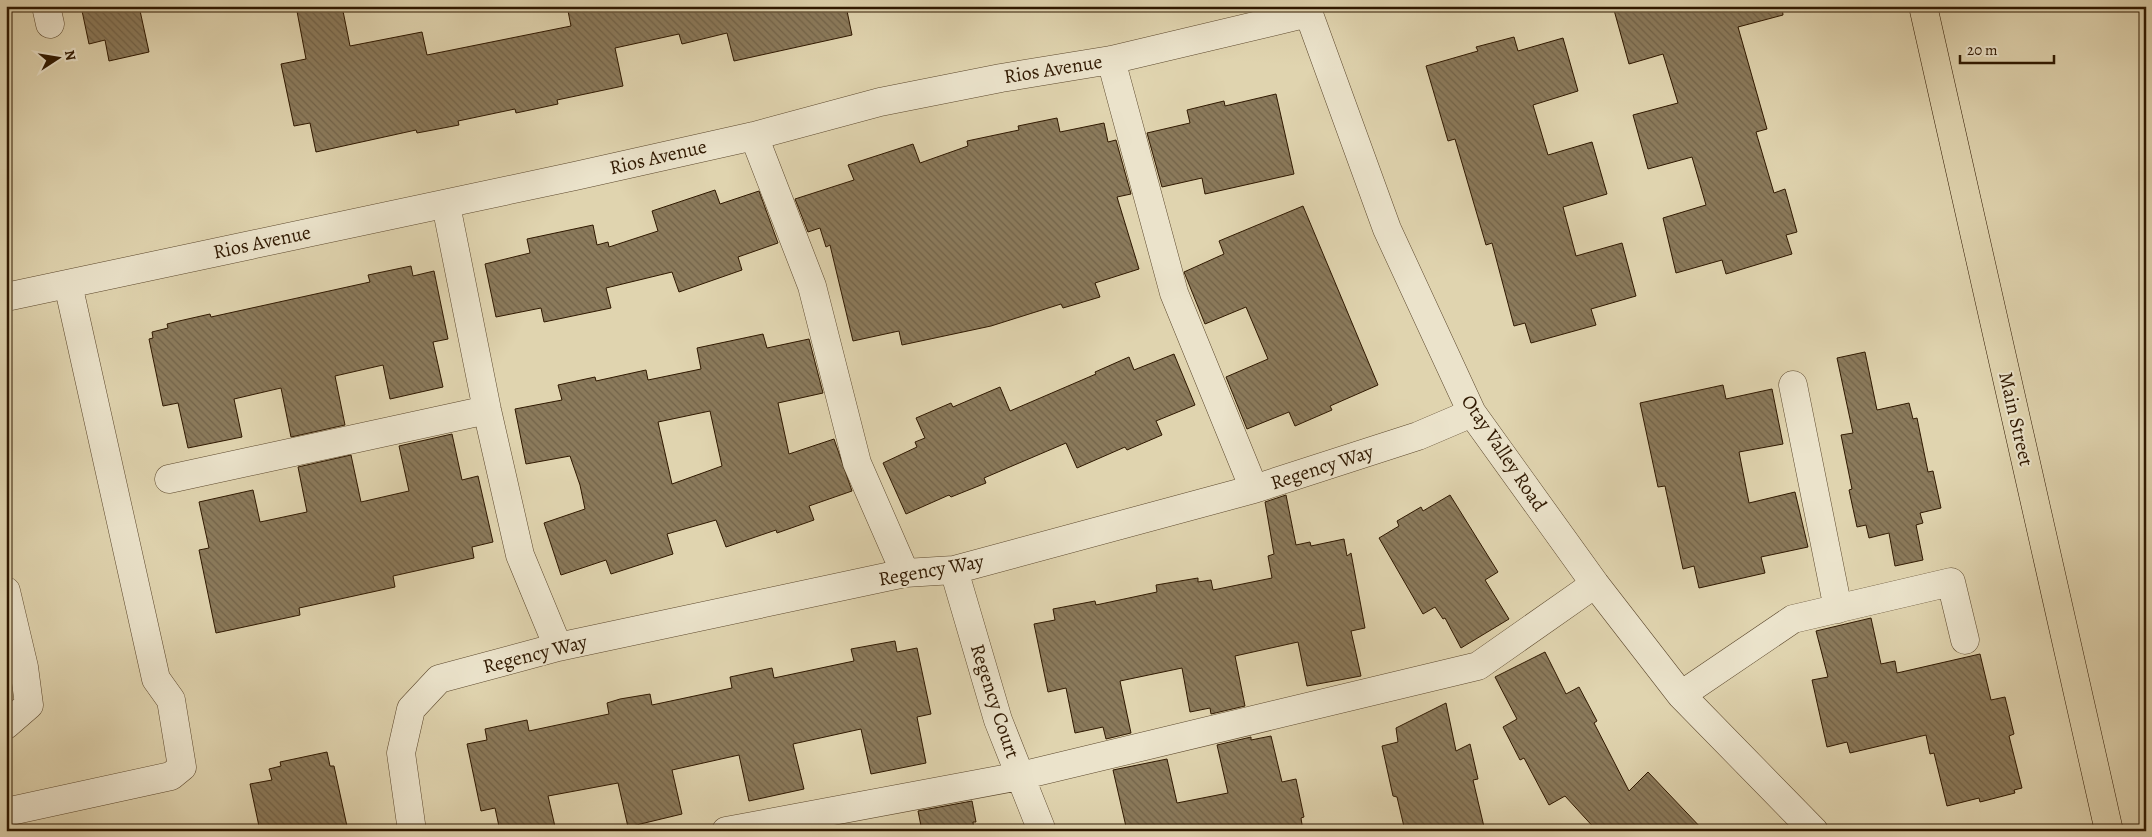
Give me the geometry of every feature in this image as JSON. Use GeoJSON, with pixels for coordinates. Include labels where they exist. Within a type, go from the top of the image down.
{"type":"FeatureCollection","features":[{"type":"Feature","properties":{"kind":"main road","name":"Main Street"},"geometry":{"type":"LineString","coordinates":[[1923,6],[2110,831]]}},
{"type":"Feature","properties":{"kind":"street","name":"Rios Avenue"},"geometry":{"type":"LineString","coordinates":[[6,298],[446,205],[754,136],[880,102],[1001,78],[1111,60],[1307,10]]}},
{"type":"Feature","properties":{"kind":"street","name":"Otay Valley Road"},"geometry":{"type":"LineString","coordinates":[[1307,10],[1387,229],[1472,412],[1595,584],[1681,695],[1814,831]]}},
{"type":"Feature","properties":{"kind":"street"},"geometry":{"type":"LineString","coordinates":[[1111,60],[1174,292],[1254,489]]}},
{"type":"Feature","properties":{"kind":"street"},"geometry":{"type":"LineString","coordinates":[[754,136],[812,286],[857,463],[905,573]]}},
{"type":"Feature","properties":{"kind":"street"},"geometry":{"type":"LineString","coordinates":[[446,205],[520,554],[558,647]]}},
{"type":"Feature","properties":{"kind":"street"},"geometry":{"type":"LineString","coordinates":[[6,812],[172,776],[182,767],[171,700],[156,679],[68,284]]}},
{"type":"Feature","properties":{"kind":"street"},"geometry":{"type":"LineString","coordinates":[[1793,384],[1838,609]]}},
{"type":"Feature","properties":{"kind":"street"},"geometry":{"type":"LineString","coordinates":[[169,479],[488,410]]}},
{"type":"Feature","properties":{"kind":"street","name":"Regency Way"},"geometry":{"type":"LineString","coordinates":[[412,831],[401,753],[410,709],[439,679],[558,647],[905,573],[954,570],[1254,489],[1418,436],[1472,412]]}},
{"type":"Feature","properties":{"kind":"street","name":"Regency Court"},"geometry":{"type":"LineString","coordinates":[[954,570],[998,720],[1042,831]]}},
{"type":"Feature","properties":{"kind":"street"},"geometry":{"type":"LineString","coordinates":[[1681,695],[1793,619],[1950,582],[1965,640]]}},
{"type":"Feature","properties":{"kind":"street"},"geometry":{"type":"LineString","coordinates":[[726,831],[1020,776],[1478,666],[1595,584]]}},
{"type":"Feature","properties":{"kind":"street"},"geometry":{"type":"LineString","coordinates":[[6,591],[24,667],[29,705],[6,725]]}},
{"type":"Feature","properties":{"kind":"building"},"geometry":{"type":"Polygon","coordinates":[[[81,6],[139,6],[149,52],[109,61],[105,40],[89,44],[81,6]]]}},
{"type":"Feature","properties":{"kind":"building"},"geometry":{"type":"Polygon","coordinates":[[[296,6],[342,6],[350,46],[422,32],[427,55],[571,26],[567,6],[846,6],[852,35],[734,61],[727,33],[682,44],[679,34],[615,48],[623,86],[557,100],[558,104],[516,113],[515,109],[458,121],[459,125],[417,133],[416,130],[316,152],[310,123],[294,126],[281,64],[306,59],[296,6]]]}},
{"type":"Feature","properties":{"kind":"building"},"geometry":{"type":"Polygon","coordinates":[[[1629,6],[1782,6],[1783,15],[1738,27],[1767,129],[1756,132],[1774,193],[1785,189],[1797,232],[1786,235],[1792,254],[1726,274],[1722,260],[1676,273],[1663,218],[1706,205],[1692,157],[1648,169],[1633,115],[1678,103],[1663,54],[1629,64],[1614,10],[1629,6]]]}},
{"type":"Feature","properties":{"kind":"building"},"geometry":{"type":"Polygon","coordinates":[[[1514,37],[1518,51],[1563,38],[1578,91],[1533,105],[1548,155],[1592,142],[1607,194],[1563,207],[1576,256],[1622,243],[1636,296],[1591,309],[1596,325],[1531,343],[1525,323],[1514,326],[1492,243],[1486,245],[1455,139],[1448,141],[1426,66],[1478,51],[1476,47],[1514,37]]]}},
{"type":"Feature","properties":{"kind":"building"},"geometry":{"type":"Polygon","coordinates":[[[1276,94],[1294,174],[1205,194],[1202,178],[1162,187],[1147,133],[1190,123],[1187,110],[1224,101],[1225,106],[1276,94]]]}},
{"type":"Feature","properties":{"kind":"building"},"geometry":{"type":"Polygon","coordinates":[[[1057,118],[1060,132],[1104,123],[1108,142],[1116,140],[1131,194],[1117,197],[1139,269],[1095,283],[1100,297],[1063,308],[1061,304],[991,326],[902,345],[899,331],[853,341],[830,245],[826,247],[820,228],[808,232],[795,199],[854,180],[848,165],[913,144],[920,163],[968,146],[967,141],[1019,130],[1018,126],[1057,118]]]}},
{"type":"Feature","properties":{"kind":"building"},"geometry":{"type":"Polygon","coordinates":[[[715,190],[720,204],[759,191],[778,243],[738,257],[742,270],[679,292],[672,272],[606,288],[611,308],[544,322],[541,308],[496,317],[485,264],[530,253],[527,239],[593,225],[597,245],[608,242],[609,247],[658,231],[652,211],[715,190]]]}},
{"type":"Feature","properties":{"kind":"building"},"geometry":{"type":"Polygon","coordinates":[[[1303,206],[1378,385],[1330,406],[1332,410],[1295,426],[1289,412],[1247,429],[1226,377],[1268,359],[1246,307],[1205,324],[1184,272],[1224,254],[1219,241],[1303,206]]]}},
{"type":"Feature","properties":{"kind":"building"},"geometry":{"type":"Polygon","coordinates":[[[411,266],[413,276],[434,271],[448,339],[433,342],[443,387],[390,399],[383,365],[335,376],[345,425],[291,437],[281,388],[234,399],[242,437],[188,448],[178,403],[163,406],[149,339],[153,338],[152,332],[168,328],[167,324],[179,321],[210,314],[211,317],[370,282],[368,275],[411,266]]]}},
{"type":"Feature","properties":{"kind":"building"},"geometry":{"type":"Polygon","coordinates":[[[763,334],[767,348],[809,339],[823,393],[778,403],[789,454],[834,439],[852,491],[809,506],[814,520],[777,533],[776,530],[726,547],[716,520],[667,534],[673,554],[611,574],[606,560],[561,575],[544,523],[585,509],[580,485],[570,456],[526,464],[515,409],[562,400],[558,385],[595,377],[596,381],[646,370],[648,380],[701,369],[697,348],[763,334]],[[710,411],[658,422],[672,484],[722,466],[710,411]]]}},
{"type":"Feature","properties":{"kind":"building"},"geometry":{"type":"Polygon","coordinates":[[[1865,352],[1877,410],[1909,403],[1913,419],[1917,418],[1928,472],[1933,471],[1941,508],[1920,513],[1923,523],[1916,525],[1923,560],[1895,566],[1889,533],[1869,538],[1866,525],[1857,527],[1849,490],[1852,489],[1841,435],[1853,433],[1837,358],[1865,352]]]}},
{"type":"Feature","properties":{"kind":"building"},"geometry":{"type":"Polygon","coordinates":[[[1174,354],[1195,405],[1156,421],[1162,435],[1127,450],[1125,447],[1077,468],[1066,443],[984,478],[986,483],[951,497],[949,495],[906,514],[883,463],[917,447],[915,442],[925,438],[916,418],[951,403],[953,407],[1000,387],[1010,411],[1096,374],[1095,372],[1129,357],[1134,370],[1174,354]]]}},
{"type":"Feature","properties":{"kind":"building"},"geometry":{"type":"Polygon","coordinates":[[[1723,385],[1726,399],[1772,389],[1783,444],[1739,452],[1749,503],[1795,492],[1808,547],[1761,557],[1765,573],[1699,588],[1694,566],[1683,569],[1665,486],[1658,487],[1640,403],[1723,385]]]}},
{"type":"Feature","properties":{"kind":"building"},"geometry":{"type":"Polygon","coordinates":[[[452,434],[462,480],[478,476],[493,542],[472,547],[474,558],[393,576],[395,587],[299,608],[300,615],[216,633],[199,550],[209,548],[199,502],[253,490],[260,522],[307,512],[298,467],[351,455],[361,502],[409,491],[399,446],[452,434]]]}},
{"type":"Feature","properties":{"kind":"building"},"geometry":{"type":"Polygon","coordinates":[[[1286,495],[1296,545],[1310,542],[1311,546],[1344,539],[1347,556],[1351,553],[1365,628],[1351,631],[1361,676],[1307,686],[1298,642],[1235,656],[1245,706],[1211,714],[1210,708],[1190,712],[1182,668],[1120,681],[1131,733],[1106,739],[1103,727],[1075,733],[1066,688],[1048,692],[1034,624],[1055,620],[1053,609],[1095,601],[1096,605],[1157,592],[1156,585],[1198,578],[1198,582],[1211,580],[1213,590],[1272,578],[1268,556],[1274,554],[1265,502],[1286,495]]]}},
{"type":"Feature","properties":{"kind":"building"},"geometry":{"type":"Polygon","coordinates":[[[1450,495],[1498,572],[1485,580],[1509,619],[1461,648],[1445,618],[1443,619],[1435,607],[1423,614],[1379,538],[1399,526],[1397,521],[1421,507],[1423,511],[1450,495]]]}},
{"type":"Feature","properties":{"kind":"building"},"geometry":{"type":"Polygon","coordinates":[[[1871,618],[1881,664],[1895,661],[1897,673],[1980,654],[1991,700],[2005,697],[2014,734],[2009,736],[2022,788],[2014,790],[2015,793],[1980,802],[1979,798],[1947,806],[1934,753],[1930,754],[1926,735],[1850,753],[1847,742],[1827,747],[1812,680],[1828,677],[1816,631],[1871,618]]]}},
{"type":"Feature","properties":{"kind":"building"},"geometry":{"type":"Polygon","coordinates":[[[895,641],[897,652],[917,648],[931,714],[917,717],[926,763],[871,774],[861,729],[793,744],[804,789],[749,801],[739,755],[672,770],[682,814],[628,827],[618,783],[548,796],[556,831],[500,831],[495,808],[481,811],[467,744],[487,740],[485,729],[527,720],[529,731],[609,714],[607,703],[620,699],[650,694],[652,705],[732,688],[730,677],[772,668],[774,678],[854,661],[851,649],[895,641]]]}},
{"type":"Feature","properties":{"kind":"building"},"geometry":{"type":"Polygon","coordinates":[[[1545,652],[1566,694],[1579,687],[1597,721],[1594,723],[1629,791],[1648,772],[1704,831],[1597,831],[1565,796],[1549,805],[1524,758],[1520,760],[1503,727],[1517,719],[1495,677],[1545,652]]]}},
{"type":"Feature","properties":{"kind":"building"},"geometry":{"type":"Polygon","coordinates":[[[1446,703],[1456,751],[1470,744],[1478,779],[1473,780],[1485,831],[1405,831],[1397,797],[1393,796],[1382,746],[1398,742],[1396,728],[1446,703]]]}},
{"type":"Feature","properties":{"kind":"building"},"geometry":{"type":"Polygon","coordinates":[[[1271,736],[1282,782],[1296,779],[1304,817],[1301,818],[1303,831],[1127,831],[1113,770],[1167,759],[1177,803],[1228,793],[1217,745],[1251,737],[1251,740],[1271,736]]]}},
{"type":"Feature","properties":{"kind":"building"},"geometry":{"type":"Polygon","coordinates":[[[327,752],[330,766],[334,766],[348,831],[260,831],[250,784],[272,780],[269,769],[281,766],[280,762],[327,752]]]}},
{"type":"Feature","properties":{"kind":"building"},"geometry":{"type":"Polygon","coordinates":[[[972,801],[976,822],[973,822],[974,831],[922,831],[918,811],[972,801]]]}}]}
